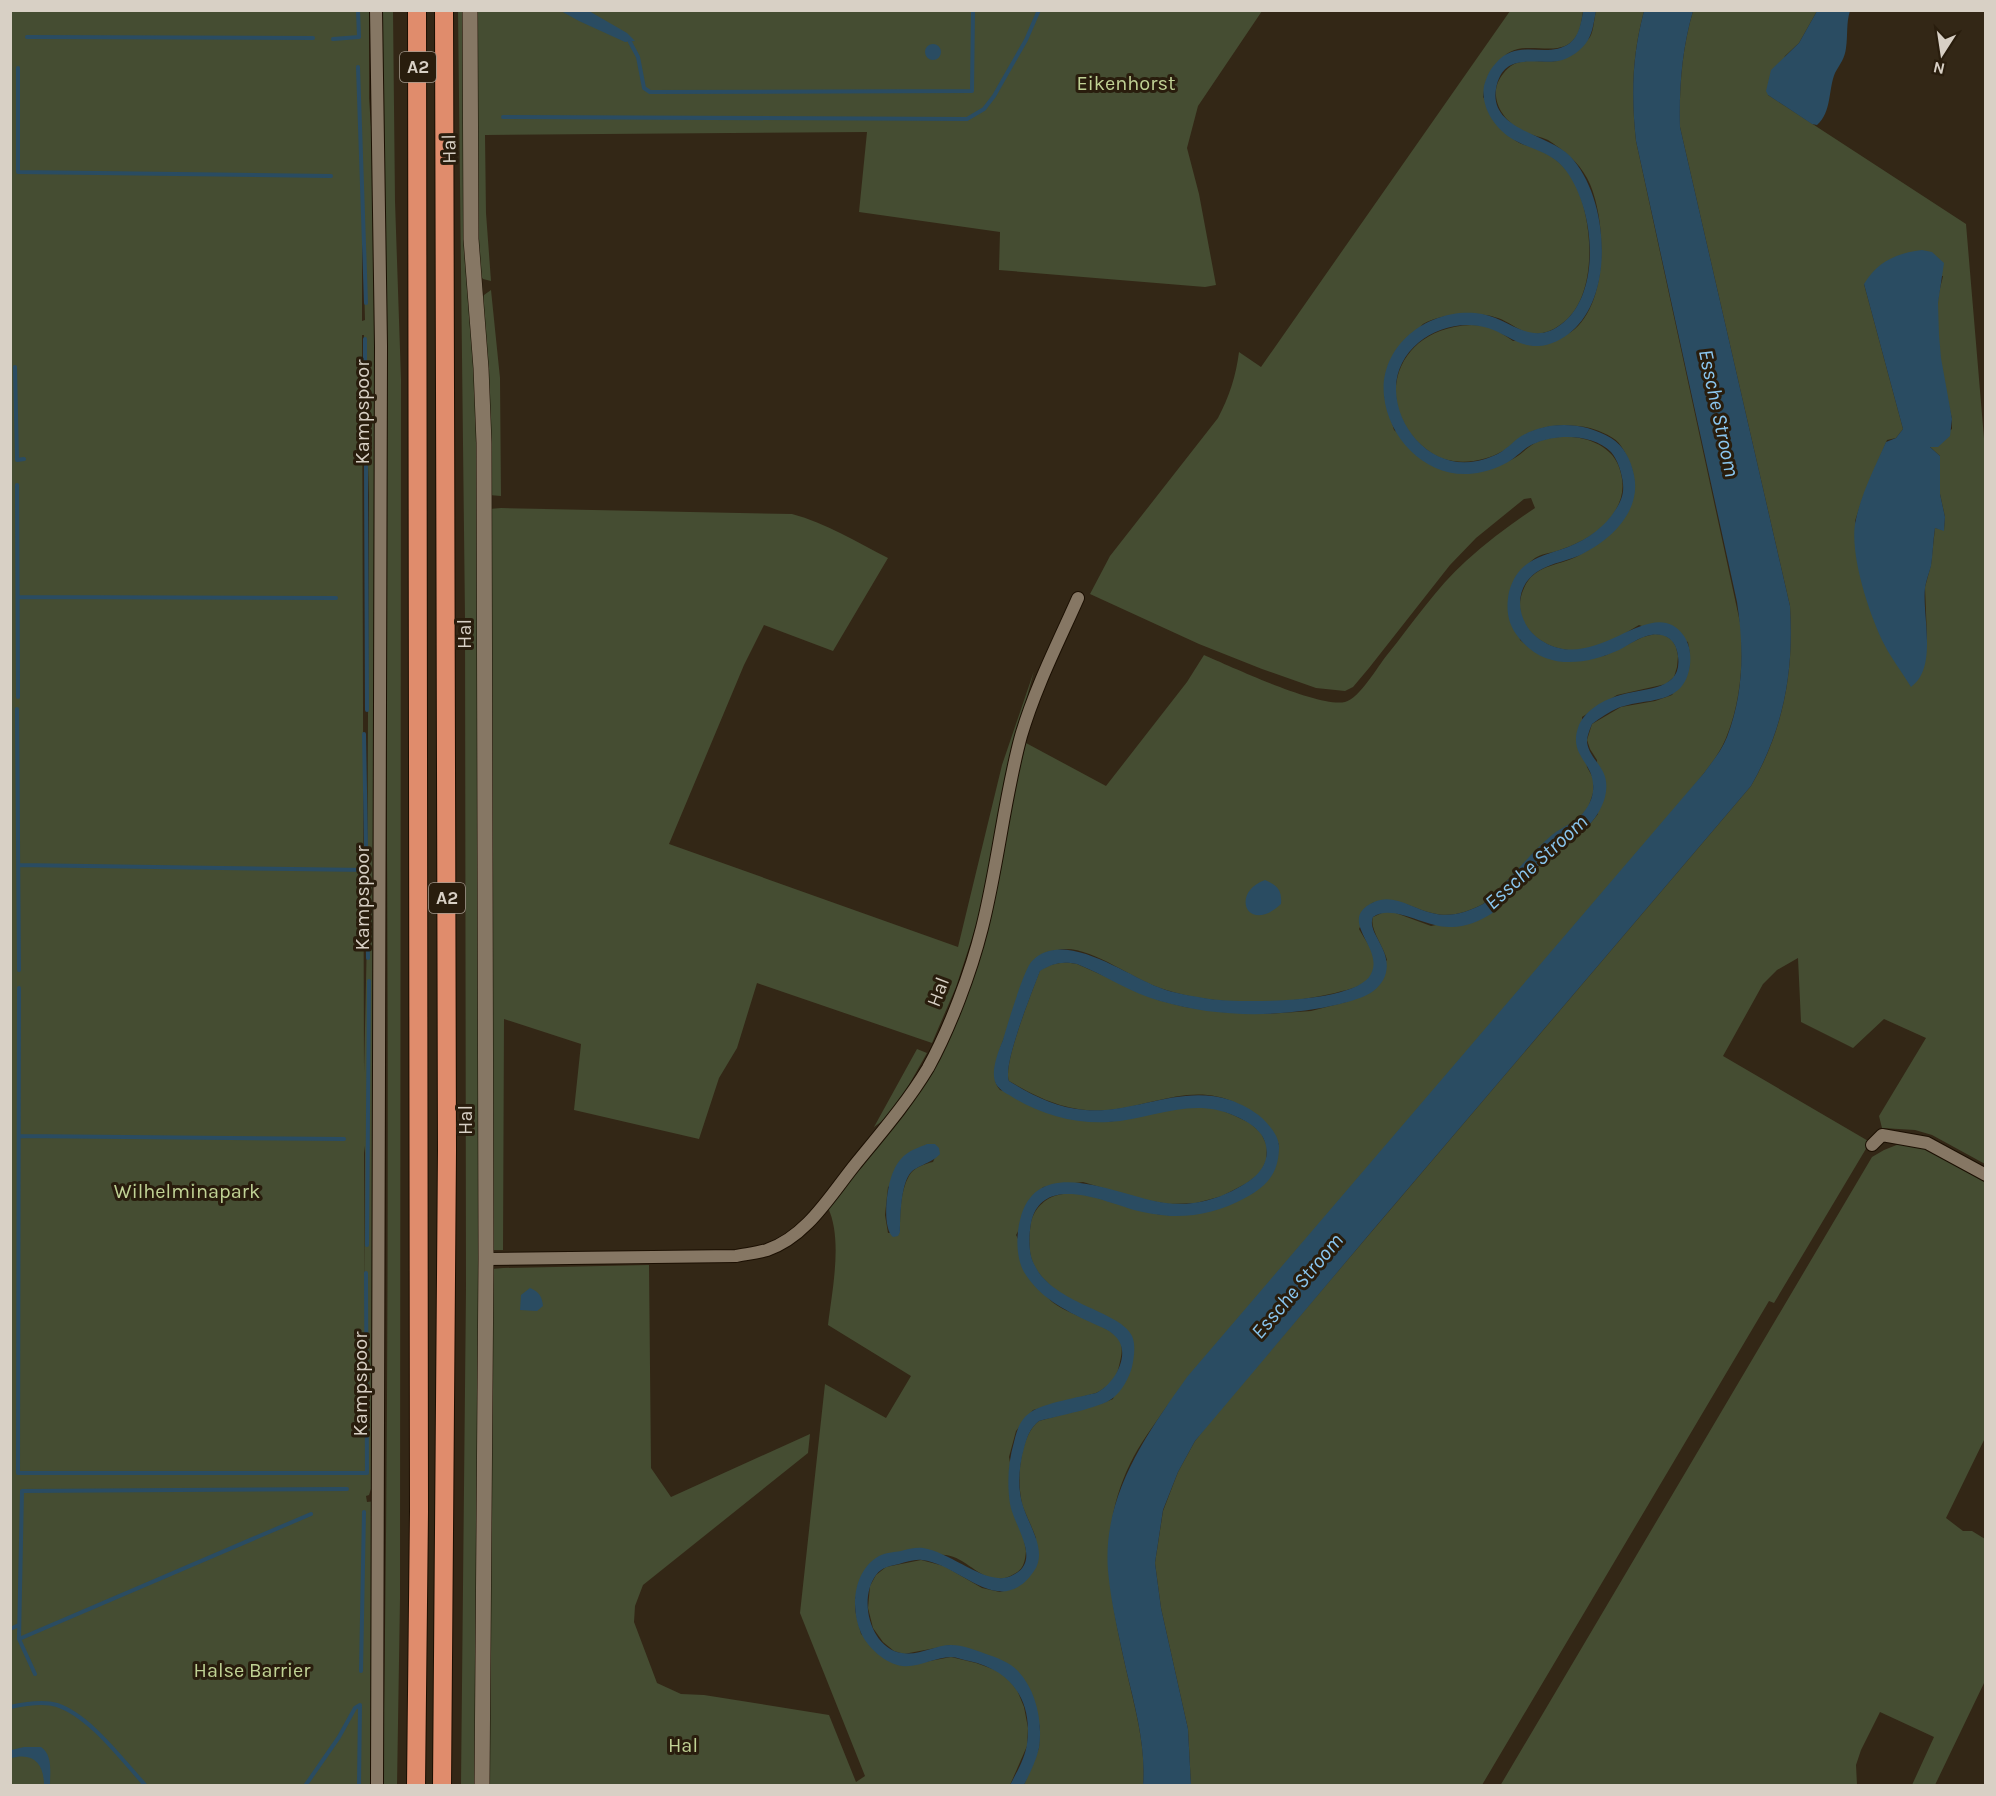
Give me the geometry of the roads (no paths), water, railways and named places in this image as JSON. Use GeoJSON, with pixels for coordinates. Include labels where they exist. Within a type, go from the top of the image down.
{"type":"FeatureCollection","features":[{"type":"Feature","properties":{"kind":"highway","name":"A2"},"geometry":{"type":"LineString","coordinates":[[416,1785],[419,1511],[417,10]]}},
{"type":"Feature","properties":{"kind":"highway","name":"A2"},"geometry":{"type":"LineString","coordinates":[[442,1785],[447,1150],[444,10]]}},
{"type":"Feature","properties":{"kind":"street","name":"Kampspoor"},"geometry":{"type":"LineString","coordinates":[[375,10],[381,346],[377,1785]]}},
{"type":"Feature","properties":{"kind":"street","name":"Hal"},"geometry":{"type":"LineString","coordinates":[[470,10],[471,239],[484,425],[486,1259],[482,1785]]}},
{"type":"Feature","properties":{"kind":"street","name":"Hal"},"geometry":{"type":"LineString","coordinates":[[486,1259],[736,1256],[767,1250],[791,1238],[819,1210],[899,1110],[936,1052],[982,928],[1013,771],[1026,720],[1078,598]]}},
{"type":"Feature","properties":{"kind":"street"},"geometry":{"type":"LineString","coordinates":[[1872,1145],[1882,1135],[1927,1143],[1986,1175]]}},
{"type":"Feature","properties":{"kind":"water"},"geometry":{"type":"Polygon","coordinates":[[[561,11],[589,11],[627,33],[635,41],[625,42],[561,11]]]}},
{"type":"Feature","properties":{"kind":"water","name":"Essche Stroom"},"geometry":{"type":"Polygon","coordinates":[[[1596,11],[1590,37],[1579,51],[1558,61],[1512,64],[1500,77],[1496,89],[1496,103],[1502,114],[1511,122],[1561,148],[1583,173],[1593,195],[1602,244],[1601,269],[1596,293],[1586,314],[1572,331],[1547,345],[1531,346],[1494,330],[1472,325],[1456,326],[1426,337],[1404,359],[1398,374],[1396,390],[1398,405],[1403,420],[1421,444],[1446,459],[1461,462],[1477,461],[1492,456],[1528,433],[1551,426],[1588,428],[1600,432],[1620,445],[1629,459],[1634,475],[1635,489],[1628,513],[1621,524],[1601,543],[1578,556],[1546,567],[1532,576],[1521,595],[1522,616],[1534,635],[1544,642],[1564,649],[1584,648],[1656,622],[1671,625],[1684,636],[1689,646],[1690,665],[1686,678],[1680,688],[1672,694],[1618,708],[1592,724],[1587,742],[1606,779],[1605,797],[1600,810],[1586,828],[1559,845],[1491,914],[1472,923],[1452,927],[1442,927],[1390,913],[1381,913],[1373,917],[1373,929],[1386,958],[1387,967],[1382,982],[1366,995],[1340,1004],[1296,1012],[1227,1013],[1182,1007],[1149,998],[1077,964],[1058,963],[1040,971],[1014,1044],[1008,1072],[1009,1081],[1045,1100],[1085,1110],[1122,1108],[1193,1095],[1230,1100],[1262,1118],[1276,1136],[1279,1149],[1274,1172],[1265,1184],[1236,1203],[1218,1210],[1170,1216],[1134,1210],[1075,1194],[1047,1199],[1037,1208],[1030,1233],[1030,1249],[1034,1264],[1043,1278],[1055,1289],[1125,1327],[1132,1336],[1134,1347],[1129,1376],[1119,1392],[1107,1402],[1039,1421],[1029,1433],[1021,1462],[1020,1492],[1036,1538],[1039,1555],[1034,1571],[1021,1585],[1008,1591],[994,1591],[937,1564],[919,1560],[889,1566],[878,1572],[871,1585],[868,1597],[870,1621],[882,1642],[891,1649],[908,1654],[945,1645],[973,1649],[1007,1663],[1024,1679],[1037,1707],[1040,1728],[1039,1748],[1024,1785],[1010,1785],[1023,1760],[1028,1728],[1022,1701],[1016,1689],[997,1672],[984,1665],[958,1658],[945,1657],[908,1666],[896,1665],[884,1659],[868,1644],[861,1633],[855,1602],[859,1580],[870,1563],[879,1556],[918,1548],[934,1551],[991,1577],[1011,1576],[1021,1570],[1026,1553],[1010,1504],[1008,1481],[1010,1458],[1020,1425],[1027,1415],[1037,1409],[1103,1389],[1119,1368],[1122,1352],[1116,1337],[1053,1302],[1037,1289],[1024,1272],[1017,1246],[1020,1220],[1029,1199],[1044,1187],[1062,1183],[1082,1183],[1166,1203],[1200,1202],[1224,1195],[1248,1181],[1262,1168],[1267,1155],[1265,1141],[1255,1128],[1219,1110],[1188,1108],[1109,1122],[1072,1120],[1048,1114],[1002,1090],[994,1079],[995,1062],[1029,966],[1045,952],[1060,949],[1095,957],[1164,989],[1191,996],[1225,1000],[1296,999],[1344,991],[1361,984],[1371,974],[1374,964],[1360,926],[1359,917],[1363,909],[1374,902],[1389,899],[1432,913],[1446,915],[1465,912],[1483,904],[1543,843],[1579,817],[1589,803],[1593,791],[1592,776],[1576,745],[1578,728],[1584,717],[1593,708],[1617,696],[1660,686],[1675,674],[1678,665],[1676,646],[1664,636],[1655,635],[1638,639],[1619,650],[1591,659],[1577,662],[1551,660],[1526,646],[1516,634],[1509,619],[1509,592],[1518,572],[1532,561],[1589,536],[1607,521],[1616,509],[1622,497],[1623,484],[1616,459],[1611,452],[1585,439],[1554,438],[1527,447],[1514,458],[1491,470],[1464,474],[1447,472],[1431,466],[1404,444],[1388,413],[1384,396],[1389,361],[1410,334],[1424,324],[1457,313],[1475,313],[1487,315],[1520,329],[1541,333],[1552,330],[1564,322],[1576,307],[1585,289],[1590,246],[1582,202],[1574,183],[1563,167],[1553,158],[1504,133],[1492,119],[1483,95],[1490,71],[1505,55],[1514,51],[1561,48],[1570,43],[1578,33],[1583,12],[1596,11]]]}},
{"type":"Feature","properties":{"kind":"water","name":"Essche Stroom"},"geometry":{"type":"Polygon","coordinates":[[[1644,11],[1693,11],[1682,68],[1680,127],[1790,606],[1788,677],[1779,721],[1772,743],[1751,786],[1195,1441],[1178,1472],[1163,1510],[1155,1563],[1161,1608],[1188,1729],[1191,1785],[1143,1785],[1144,1770],[1139,1727],[1111,1596],[1108,1571],[1108,1544],[1112,1517],[1120,1492],[1142,1444],[1187,1377],[1704,773],[1722,747],[1733,720],[1741,670],[1741,636],[1737,602],[1636,141],[1633,108],[1634,76],[1637,44],[1644,11]]]}},
{"type":"Feature","properties":{"kind":"water"},"geometry":{"type":"Polygon","coordinates":[[[1817,11],[1850,11],[1845,55],[1835,73],[1825,114],[1817,125],[1768,95],[1766,91],[1771,70],[1799,43],[1817,11]]]}},
{"type":"Feature","properties":{"kind":"water"},"geometry":{"type":"Polygon","coordinates":[[[933,44],[939,46],[941,52],[939,58],[933,60],[927,58],[925,52],[927,46],[933,44]]]}},
{"type":"Feature","properties":{"kind":"water"},"geometry":{"type":"Polygon","coordinates":[[[1922,250],[1932,252],[1944,263],[1938,303],[1939,335],[1952,419],[1950,436],[1938,447],[1930,447],[1940,456],[1940,494],[1945,517],[1944,531],[1935,528],[1931,566],[1925,588],[1927,655],[1919,678],[1911,687],[1887,649],[1872,616],[1857,565],[1854,532],[1862,499],[1886,442],[1896,438],[1903,429],[1864,284],[1875,269],[1882,264],[1904,253],[1922,250]]]}},
{"type":"Feature","properties":{"kind":"water"},"geometry":{"type":"Polygon","coordinates":[[[1265,880],[1278,889],[1281,904],[1260,915],[1252,913],[1247,908],[1248,894],[1254,886],[1265,880]]]}},
{"type":"Feature","properties":{"kind":"water"},"geometry":{"type":"Polygon","coordinates":[[[927,1144],[935,1144],[940,1154],[911,1172],[906,1180],[900,1232],[898,1236],[893,1237],[889,1232],[886,1215],[891,1176],[903,1156],[927,1144]]]}},
{"type":"Feature","properties":{"kind":"water"},"geometry":{"type":"Polygon","coordinates":[[[530,1288],[540,1295],[543,1306],[537,1311],[520,1310],[521,1295],[530,1288]]]}},
{"type":"Feature","properties":{"kind":"water"},"geometry":{"type":"Polygon","coordinates":[[[41,1747],[49,1759],[50,1785],[44,1785],[42,1771],[36,1761],[25,1757],[11,1758],[11,1750],[41,1747]]]}},
{"type":"Feature","properties":{"kind":"waterway"},"geometry":{"type":"LineString","coordinates":[[333,39],[359,37],[358,10]]}},
{"type":"Feature","properties":{"kind":"waterway"},"geometry":{"type":"LineString","coordinates":[[630,42],[638,57],[644,88],[650,92],[972,91],[973,10]]}},
{"type":"Feature","properties":{"kind":"waterway"},"geometry":{"type":"LineString","coordinates":[[503,117],[967,119],[984,109],[994,96],[1026,40],[1039,10]]}},
{"type":"Feature","properties":{"kind":"waterway"},"geometry":{"type":"LineString","coordinates":[[27,37],[313,38]]}},
{"type":"Feature","properties":{"kind":"waterway"},"geometry":{"type":"LineString","coordinates":[[358,67],[366,303]]}},
{"type":"Feature","properties":{"kind":"waterway"},"geometry":{"type":"LineString","coordinates":[[18,68],[18,172],[331,176]]}},
{"type":"Feature","properties":{"kind":"waterway"},"geometry":{"type":"LineString","coordinates":[[365,339],[365,390]]}},
{"type":"Feature","properties":{"kind":"waterway"},"geometry":{"type":"LineString","coordinates":[[15,367],[17,460],[24,459]]}},
{"type":"Feature","properties":{"kind":"waterway"},"geometry":{"type":"LineString","coordinates":[[365,418],[366,446]]}},
{"type":"Feature","properties":{"kind":"waterway"},"geometry":{"type":"LineString","coordinates":[[366,466],[367,710]]}},
{"type":"Feature","properties":{"kind":"waterway"},"geometry":{"type":"LineString","coordinates":[[17,485],[18,697]]}},
{"type":"Feature","properties":{"kind":"waterway"},"geometry":{"type":"LineString","coordinates":[[18,597],[336,598]]}},
{"type":"Feature","properties":{"kind":"waterway"},"geometry":{"type":"LineString","coordinates":[[17,709],[19,970]]}},
{"type":"Feature","properties":{"kind":"waterway"},"geometry":{"type":"LineString","coordinates":[[364,734],[368,958]]}},
{"type":"Feature","properties":{"kind":"waterway"},"geometry":{"type":"LineString","coordinates":[[18,865],[367,870]]}},
{"type":"Feature","properties":{"kind":"waterway"},"geometry":{"type":"LineString","coordinates":[[367,1245],[369,981]]}},
{"type":"Feature","properties":{"kind":"waterway"},"geometry":{"type":"LineString","coordinates":[[19,988],[18,1473],[367,1473],[366,1273]]}},
{"type":"Feature","properties":{"kind":"waterway"},"geometry":{"type":"LineString","coordinates":[[19,1136],[344,1139]]}},
{"type":"Feature","properties":{"kind":"waterway"},"geometry":{"type":"LineString","coordinates":[[35,1674],[19,1639],[22,1491],[347,1489]]}},
{"type":"Feature","properties":{"kind":"waterway"},"geometry":{"type":"LineString","coordinates":[[361,1671],[364,1512]]}},
{"type":"Feature","properties":{"kind":"waterway"},"geometry":{"type":"LineString","coordinates":[[19,1639],[311,1514]]}},
{"type":"Feature","properties":{"kind":"waterway"},"geometry":{"type":"LineString","coordinates":[[10,1629],[19,1625]]}},
{"type":"Feature","properties":{"kind":"waterway"},"geometry":{"type":"LineString","coordinates":[[10,1707],[46,1703],[69,1711],[105,1740],[146,1786]]}},
{"type":"Feature","properties":{"kind":"waterway"},"geometry":{"type":"LineString","coordinates":[[305,1786],[339,1737],[355,1708],[360,1705],[359,1786]]}},
{"type":"Feature","properties":{"kind":"park label","name":"Eikenhorst"},"geometry":{"type":"Point","coordinates":[1126,83]}},
{"type":"Feature","properties":{"kind":"park label","name":"Wilhelminapark"},"geometry":{"type":"Point","coordinates":[187,1191]}},
{"type":"Feature","properties":{"kind":"park label","name":"Halse Barrier"},"geometry":{"type":"Point","coordinates":[252,1670]}}]}
